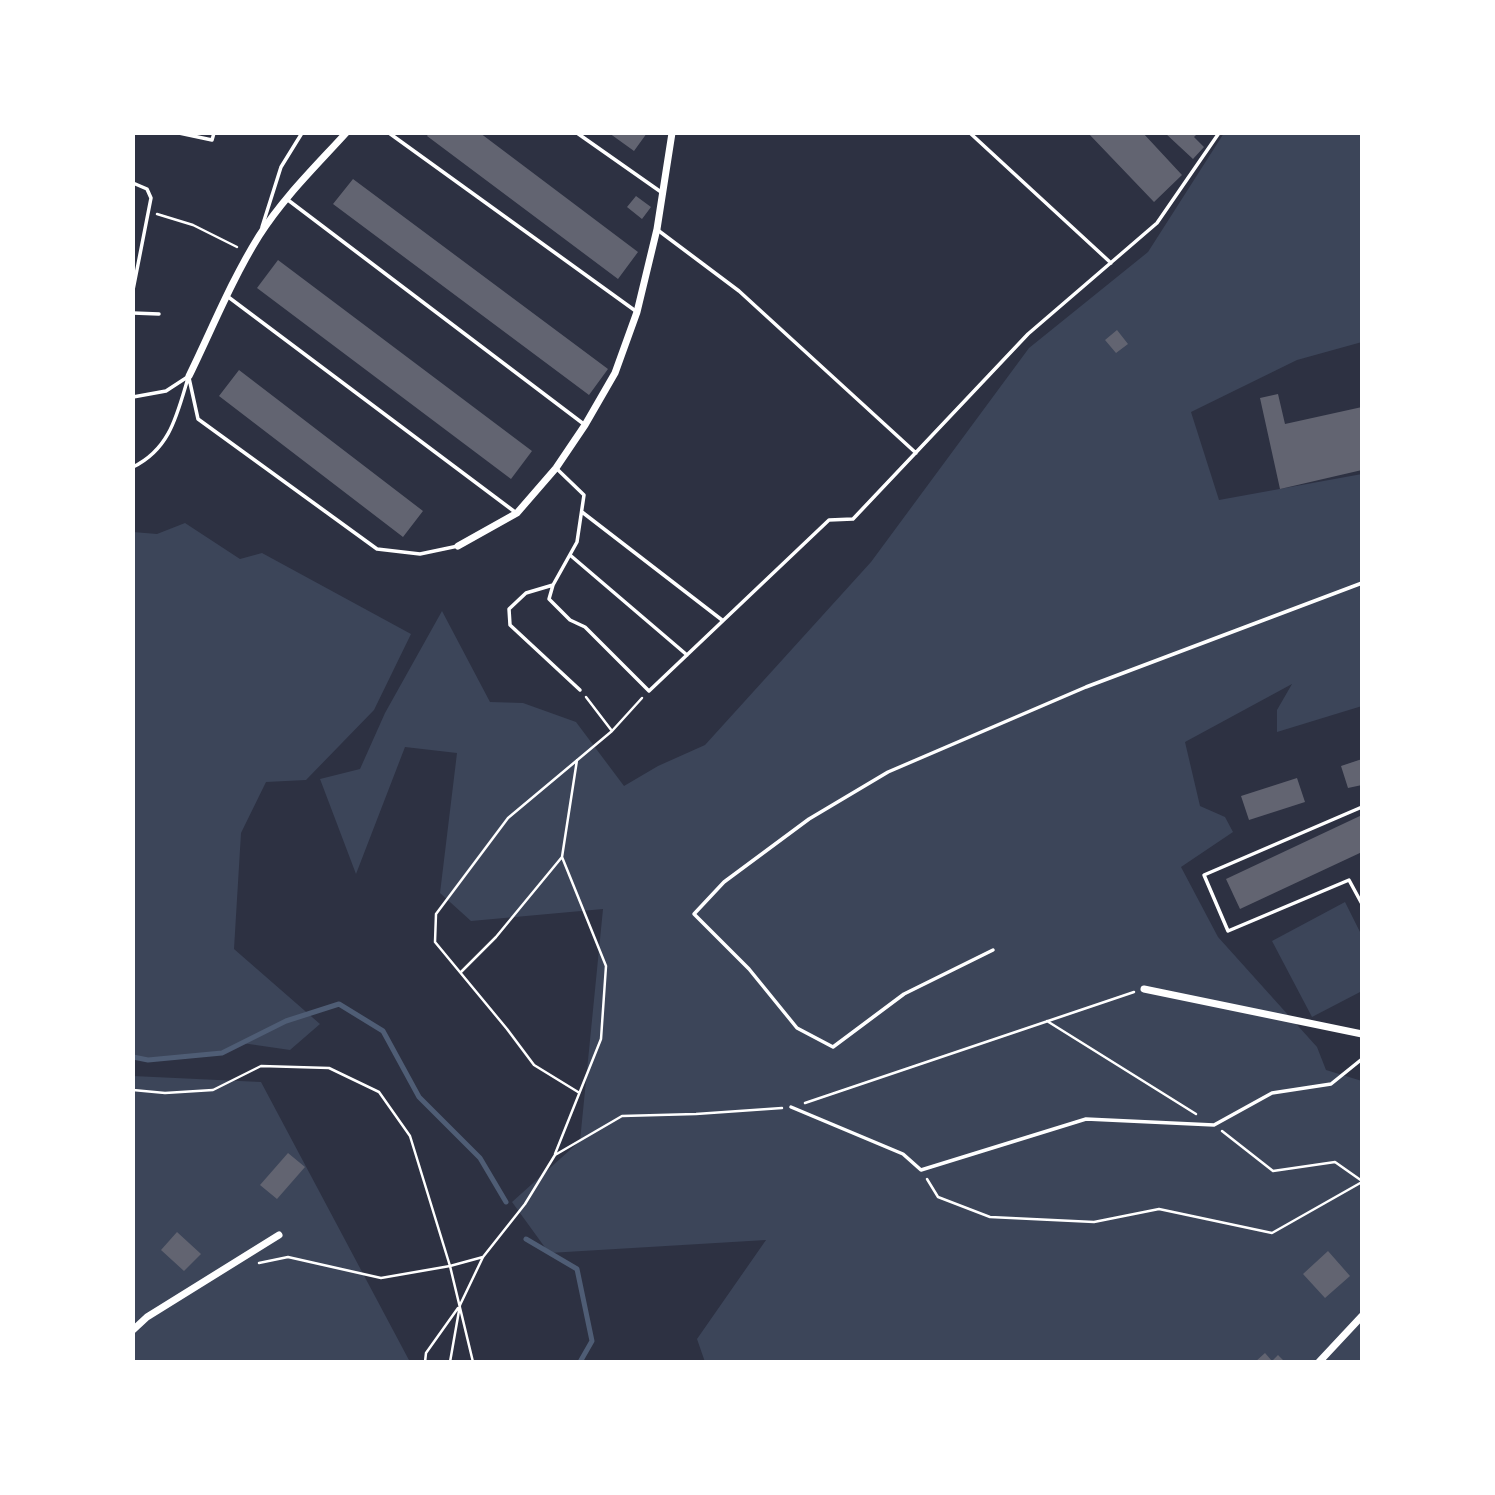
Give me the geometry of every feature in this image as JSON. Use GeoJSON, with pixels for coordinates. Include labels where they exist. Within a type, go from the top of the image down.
{"type":"FeatureCollection","features":[{"type":"Feature","properties":{"kind":"street"},"geometry":{"type":"LineString","coordinates":[[188,376],[226,295],[260,236],[286,199],[346,133]]}},
{"type":"Feature","properties":{"kind":"street"},"geometry":{"type":"LineString","coordinates":[[458,546],[517,513],[556,468],[615,373],[637,312],[657,229],[672,133]]}},
{"type":"Feature","properties":{"kind":"street"},"geometry":{"type":"LineString","coordinates":[[1144,989],[1362,1034]]}},
{"type":"Feature","properties":{"kind":"street"},"geometry":{"type":"LineString","coordinates":[[133,1330],[147,1317],[279,1236]]}},
{"type":"Feature","properties":{"kind":"street"},"geometry":{"type":"LineString","coordinates":[[1319,1362],[1362,1316]]}},
{"type":"Feature","properties":{"kind":"lane"},"geometry":{"type":"LineString","coordinates":[[179,133],[212,140],[214,133]]}},
{"type":"Feature","properties":{"kind":"lane"},"geometry":{"type":"LineString","coordinates":[[260,236],[281,167],[302,133]]}},
{"type":"Feature","properties":{"kind":"lane"},"geometry":{"type":"LineString","coordinates":[[389,133],[637,312]]}},
{"type":"Feature","properties":{"kind":"lane"},"geometry":{"type":"LineString","coordinates":[[577,133],[661,192]]}},
{"type":"Feature","properties":{"kind":"lane"},"geometry":{"type":"LineString","coordinates":[[970,133],[1111,263]]}},
{"type":"Feature","properties":{"kind":"lane"},"geometry":{"type":"LineString","coordinates":[[556,468],[584,495],[578,542],[553,585],[549,599],[570,620],[585,627],[649,691],[830,520],[853,519],[1028,334],[1157,223],[1219,133]]}},
{"type":"Feature","properties":{"kind":"lane"},"geometry":{"type":"LineString","coordinates":[[133,183],[147,189],[151,198],[133,290]]}},
{"type":"Feature","properties":{"kind":"lane"},"geometry":{"type":"LineString","coordinates":[[286,199],[585,425]]}},
{"type":"Feature","properties":{"kind":"lane"},"geometry":{"type":"LineString","coordinates":[[657,229],[739,290],[916,453]]}},
{"type":"Feature","properties":{"kind":"lane"},"geometry":{"type":"LineString","coordinates":[[226,295],[517,513]]}},
{"type":"Feature","properties":{"kind":"lane"},"geometry":{"type":"LineString","coordinates":[[133,313],[159,314]]}},
{"type":"Feature","properties":{"kind":"lane"},"geometry":{"type":"LineString","coordinates":[[133,397],[166,391],[188,376]]}},
{"type":"Feature","properties":{"kind":"lane"},"geometry":{"type":"LineString","coordinates":[[133,467],[149,459],[162,446],[176,418],[188,376]]}},
{"type":"Feature","properties":{"kind":"lane"},"geometry":{"type":"LineString","coordinates":[[188,376],[198,419],[377,549],[420,554],[458,546]]}},
{"type":"Feature","properties":{"kind":"lane"},"geometry":{"type":"LineString","coordinates":[[581,512],[722,620]]}},
{"type":"Feature","properties":{"kind":"lane"},"geometry":{"type":"LineString","coordinates":[[570,555],[687,655]]}},
{"type":"Feature","properties":{"kind":"lane"},"geometry":{"type":"LineString","coordinates":[[993,950],[904,994],[833,1047],[797,1028],[749,969],[694,914],[724,883],[809,819],[888,772],[1086,687],[1362,583]]}},
{"type":"Feature","properties":{"kind":"lane"},"geometry":{"type":"LineString","coordinates":[[553,585],[526,593],[509,609],[510,625],[580,690]]}},
{"type":"Feature","properties":{"kind":"lane"},"geometry":{"type":"LineString","coordinates":[[1362,807],[1204,875],[1228,931],[1349,880],[1362,904]]}},
{"type":"Feature","properties":{"kind":"lane"},"geometry":{"type":"LineString","coordinates":[[791,1107],[903,1154],[920,1170],[1086,1119],[1214,1125],[1272,1093],[1331,1084],[1362,1059]]}},
{"type":"Feature","properties":{"kind":"path"},"geometry":{"type":"LineString","coordinates":[[148,212],[193,225],[229,245],[250,252]]}},
{"type":"Feature","properties":{"kind":"path"},"geometry":{"type":"LineString","coordinates":[[580,690],[612,731]]}},
{"type":"Feature","properties":{"kind":"path"},"geometry":{"type":"LineString","coordinates":[[578,1092],[534,1065],[435,942],[436,914],[508,818],[612,731],[649,691]]}},
{"type":"Feature","properties":{"kind":"path"},"geometry":{"type":"LineString","coordinates":[[461,972],[496,937],[562,857],[577,760]]}},
{"type":"Feature","properties":{"kind":"path"},"geometry":{"type":"LineString","coordinates":[[425,1362],[426,1353],[460,1305],[483,1257],[525,1204],[555,1155],[601,1039],[606,966],[562,857]]}},
{"type":"Feature","properties":{"kind":"path"},"geometry":{"type":"LineString","coordinates":[[555,1155],[622,1115],[696,1114],[791,1107],[1144,989]]}},
{"type":"Feature","properties":{"kind":"path"},"geometry":{"type":"LineString","coordinates":[[920,1170],[938,1196],[990,1217],[1094,1222],[1159,1209],[1272,1233],[1362,1182],[1335,1162],[1273,1171],[1214,1125],[1047,1021]]}},
{"type":"Feature","properties":{"kind":"path"},"geometry":{"type":"LineString","coordinates":[[133,1090],[165,1093],[212,1090],[261,1066],[329,1068],[379,1092],[411,1136],[450,1266],[473,1362]]}},
{"type":"Feature","properties":{"kind":"path"},"geometry":{"type":"LineString","coordinates":[[250,1264],[288,1257],[381,1278],[450,1266],[483,1257]]}},
{"type":"Feature","properties":{"kind":"path"},"geometry":{"type":"LineString","coordinates":[[450,1362],[460,1305]]}},
{"type":"Feature","properties":{"kind":"shaded area"},"geometry":{"type":"Polygon","coordinates":[[[1224,133],[1362,133],[1362,342],[1297,360],[1191,412],[1219,500],[1362,474],[1362,706],[1277,732],[1277,710],[1292,684],[1185,742],[1200,806],[1225,817],[1233,832],[1181,867],[1218,937],[1317,1047],[1326,1070],[1362,1081],[1362,1362],[705,1362],[697,1339],[766,1240],[549,1253],[512,1202],[580,1141],[603,909],[471,921],[440,893],[457,753],[405,747],[356,874],[320,779],[360,769],[385,713],[442,611],[490,702],[523,703],[576,722],[624,786],[658,766],[705,745],[871,562],[1029,348],[1148,252],[1224,133]]]}},
{"type":"Feature","properties":{"kind":"shaded area"},"geometry":{"type":"Polygon","coordinates":[[[185,523],[240,559],[262,553],[411,634],[374,710],[306,780],[266,782],[241,833],[234,949],[320,1024],[290,1050],[242,1043],[222,1053],[148,1060],[133,1057],[133,532],[157,534],[185,523]]]}},
{"type":"Feature","properties":{"kind":"shaded area"},"geometry":{"type":"Polygon","coordinates":[[[1345,902],[1362,936],[1362,991],[1312,1017],[1272,941],[1345,902]]]}},
{"type":"Feature","properties":{"kind":"shaded area"},"geometry":{"type":"Polygon","coordinates":[[[133,1076],[261,1082],[410,1362],[133,1362],[133,1076]]]}},
{"type":"Feature","properties":{"kind":"building"},"geometry":{"type":"Polygon","coordinates":[[[429,133],[480,133],[638,252],[618,279],[427,136],[429,133]]]}},
{"type":"Feature","properties":{"kind":"building"},"geometry":{"type":"Polygon","coordinates":[[[609,133],[647,133],[634,151],[609,133]]]}},
{"type":"Feature","properties":{"kind":"building"},"geometry":{"type":"Polygon","coordinates":[[[1088,133],[1143,133],[1182,175],[1154,202],[1088,133]]]}},
{"type":"Feature","properties":{"kind":"building"},"geometry":{"type":"Polygon","coordinates":[[[1165,133],[1198,133],[1194,137],[1204,147],[1193,159],[1165,133]]]}},
{"type":"Feature","properties":{"kind":"building"},"geometry":{"type":"Polygon","coordinates":[[[353,179],[608,369],[589,395],[333,204],[353,179]]]}},
{"type":"Feature","properties":{"kind":"building"},"geometry":{"type":"Polygon","coordinates":[[[636,196],[651,207],[642,219],[627,207],[636,196]]]}},
{"type":"Feature","properties":{"kind":"building"},"geometry":{"type":"Polygon","coordinates":[[[278,260],[532,451],[511,479],[257,288],[278,260]]]}},
{"type":"Feature","properties":{"kind":"building"},"geometry":{"type":"Polygon","coordinates":[[[1117,330],[1128,344],[1116,353],[1105,340],[1117,330]]]}},
{"type":"Feature","properties":{"kind":"building"},"geometry":{"type":"Polygon","coordinates":[[[239,370],[423,511],[403,537],[219,396],[239,370]]]}},
{"type":"Feature","properties":{"kind":"building"},"geometry":{"type":"Polygon","coordinates":[[[1278,394],[1285,424],[1362,407],[1362,470],[1280,489],[1260,398],[1278,394]]]}},
{"type":"Feature","properties":{"kind":"building"},"geometry":{"type":"Polygon","coordinates":[[[1362,759],[1362,785],[1348,788],[1341,766],[1362,759]]]}},
{"type":"Feature","properties":{"kind":"building"},"geometry":{"type":"Polygon","coordinates":[[[1297,778],[1305,802],[1249,820],[1241,796],[1297,778]]]}},
{"type":"Feature","properties":{"kind":"building"},"geometry":{"type":"Polygon","coordinates":[[[1362,815],[1362,852],[1240,909],[1226,879],[1362,815]]]}},
{"type":"Feature","properties":{"kind":"building"},"geometry":{"type":"Polygon","coordinates":[[[288,1153],[305,1167],[277,1199],[260,1185],[288,1153]]]}},
{"type":"Feature","properties":{"kind":"building"},"geometry":{"type":"Polygon","coordinates":[[[177,1232],[201,1254],[184,1271],[161,1250],[177,1232]]]}},
{"type":"Feature","properties":{"kind":"building"},"geometry":{"type":"Polygon","coordinates":[[[1328,1251],[1350,1276],[1325,1298],[1303,1274],[1328,1251]]]}},
{"type":"Feature","properties":{"kind":"building"},"geometry":{"type":"Polygon","coordinates":[[[1265,1353],[1272,1361],[1278,1355],[1285,1362],[1255,1362],[1265,1353]]]}},
{"type":"Feature","properties":{"kind":"waterway"},"geometry":{"type":"LineString","coordinates":[[133,1057],[148,1060],[222,1053],[286,1021],[339,1004],[383,1031],[419,1097],[480,1158],[506,1202]]}},
{"type":"Feature","properties":{"kind":"waterway"},"geometry":{"type":"LineString","coordinates":[[526,1239],[577,1269],[592,1341],[580,1362]]}}]}
